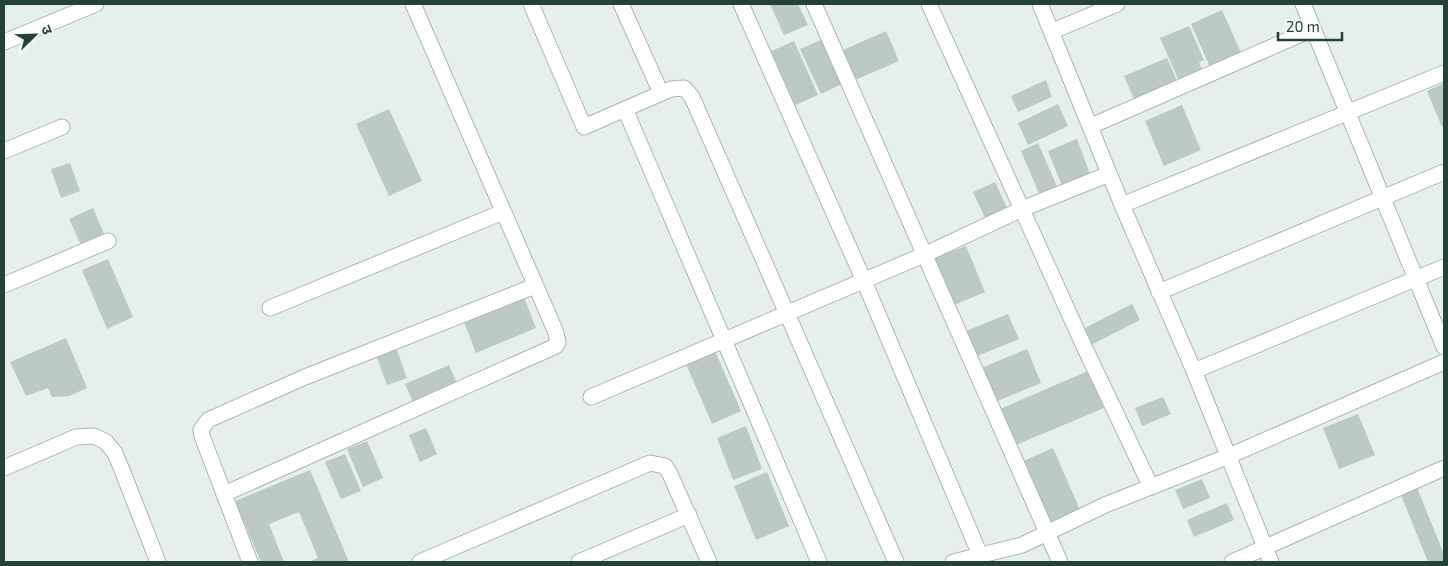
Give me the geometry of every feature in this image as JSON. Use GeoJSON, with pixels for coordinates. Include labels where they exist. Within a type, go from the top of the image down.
{"type":"FeatureCollection","features":[{"type":"Feature","properties":{"kind":"street"},"geometry":{"type":"LineString","coordinates":[[4,42],[96,4]]}},
{"type":"Feature","properties":{"kind":"street"},"geometry":{"type":"LineString","coordinates":[[224,494],[552,350],[558,342],[413,4]]}},
{"type":"Feature","properties":{"kind":"street"},"geometry":{"type":"LineString","coordinates":[[531,4],[584,127],[661,93],[678,88],[684,88],[692,97],[896,562]]}},
{"type":"Feature","properties":{"kind":"street"},"geometry":{"type":"LineString","coordinates":[[622,4],[661,93]]}},
{"type":"Feature","properties":{"kind":"street"},"geometry":{"type":"LineString","coordinates":[[741,4],[864,281],[980,555]]}},
{"type":"Feature","properties":{"kind":"street"},"geometry":{"type":"LineString","coordinates":[[814,4],[926,254],[1060,562]]}},
{"type":"Feature","properties":{"kind":"street"},"geometry":{"type":"LineString","coordinates":[[930,4],[1082,342],[1151,487]]}},
{"type":"Feature","properties":{"kind":"street"},"geometry":{"type":"LineString","coordinates":[[1040,4],[1053,31],[1122,206],[1194,371],[1269,555]]}},
{"type":"Feature","properties":{"kind":"street"},"geometry":{"type":"LineString","coordinates":[[1053,31],[1117,4]]}},
{"type":"Feature","properties":{"kind":"street"},"geometry":{"type":"LineString","coordinates":[[1303,4],[1349,113],[1414,278],[1444,347]]}},
{"type":"Feature","properties":{"kind":"street"},"geometry":{"type":"LineString","coordinates":[[1091,126],[1313,29]]}},
{"type":"Feature","properties":{"kind":"street"},"geometry":{"type":"LineString","coordinates":[[1122,206],[1444,73]]}},
{"type":"Feature","properties":{"kind":"street"},"geometry":{"type":"LineString","coordinates":[[625,109],[819,562]]}},
{"type":"Feature","properties":{"kind":"street"},"geometry":{"type":"LineString","coordinates":[[4,151],[62,127]]}},
{"type":"Feature","properties":{"kind":"street"},"geometry":{"type":"LineString","coordinates":[[1159,292],[1444,172]]}},
{"type":"Feature","properties":{"kind":"street"},"geometry":{"type":"LineString","coordinates":[[591,397],[926,254],[1022,209],[1109,174]]}},
{"type":"Feature","properties":{"kind":"street"},"geometry":{"type":"LineString","coordinates":[[270,308],[502,212]]}},
{"type":"Feature","properties":{"kind":"street"},"geometry":{"type":"LineString","coordinates":[[4,285],[108,241]]}},
{"type":"Feature","properties":{"kind":"street"},"geometry":{"type":"LineString","coordinates":[[1194,371],[1444,267]]}},
{"type":"Feature","properties":{"kind":"street"},"geometry":{"type":"LineString","coordinates":[[250,562],[202,436],[201,430],[208,420],[306,377],[535,286]]}},
{"type":"Feature","properties":{"kind":"street"},"geometry":{"type":"LineString","coordinates":[[953,562],[1007,551],[1105,505],[1229,456],[1444,362]]}},
{"type":"Feature","properties":{"kind":"street"},"geometry":{"type":"LineString","coordinates":[[4,468],[76,437],[94,436],[106,442],[115,453],[158,562]]}},
{"type":"Feature","properties":{"kind":"street"},"geometry":{"type":"LineString","coordinates":[[420,562],[650,463],[665,466],[709,562]]}},
{"type":"Feature","properties":{"kind":"street"},"geometry":{"type":"LineString","coordinates":[[1232,562],[1269,555],[1444,468]]}},
{"type":"Feature","properties":{"kind":"street"},"geometry":{"type":"LineString","coordinates":[[578,562],[689,515]]}},
{"type":"Feature","properties":{"kind":"building"},"geometry":{"type":"Polygon","coordinates":[[[770,4],[798,4],[808,25],[784,35],[770,4]]]}},
{"type":"Feature","properties":{"kind":"building"},"geometry":{"type":"Polygon","coordinates":[[[1222,10],[1241,53],[1210,67],[1191,24],[1222,10]]]}},
{"type":"Feature","properties":{"kind":"building"},"geometry":{"type":"Polygon","coordinates":[[[1189,26],[1204,60],[1199,62],[1202,70],[1179,81],[1160,38],[1189,26]]]}},
{"type":"Feature","properties":{"kind":"building"},"geometry":{"type":"Polygon","coordinates":[[[886,31],[899,61],[855,80],[843,50],[886,31]]]}},
{"type":"Feature","properties":{"kind":"building"},"geometry":{"type":"Polygon","coordinates":[[[823,39],[844,83],[821,94],[800,49],[823,39]]]}},
{"type":"Feature","properties":{"kind":"building"},"geometry":{"type":"Polygon","coordinates":[[[794,41],[818,95],[791,107],[767,53],[794,41]]]}},
{"type":"Feature","properties":{"kind":"building"},"geometry":{"type":"Polygon","coordinates":[[[1167,58],[1177,81],[1134,99],[1124,76],[1167,58]]]}},
{"type":"Feature","properties":{"kind":"building"},"geometry":{"type":"Polygon","coordinates":[[[1046,80],[1052,97],[1018,112],[1011,96],[1046,80]]]}},
{"type":"Feature","properties":{"kind":"building"},"geometry":{"type":"Polygon","coordinates":[[[1444,83],[1444,126],[1442,127],[1427,91],[1444,83]]]}},
{"type":"Feature","properties":{"kind":"building"},"geometry":{"type":"Polygon","coordinates":[[[1058,104],[1068,126],[1028,145],[1018,123],[1058,104]]]}},
{"type":"Feature","properties":{"kind":"building"},"geometry":{"type":"Polygon","coordinates":[[[1182,105],[1201,150],[1164,166],[1145,121],[1182,105]]]}},
{"type":"Feature","properties":{"kind":"building"},"geometry":{"type":"Polygon","coordinates":[[[389,109],[422,181],[389,196],[356,124],[389,109]]]}},
{"type":"Feature","properties":{"kind":"building"},"geometry":{"type":"Polygon","coordinates":[[[1077,139],[1090,174],[1062,186],[1048,151],[1077,139]]]}},
{"type":"Feature","properties":{"kind":"building"},"geometry":{"type":"Polygon","coordinates":[[[1038,143],[1059,191],[1041,198],[1021,151],[1038,143]]]}},
{"type":"Feature","properties":{"kind":"building"},"geometry":{"type":"Polygon","coordinates":[[[70,163],[80,191],[61,198],[51,169],[70,163]]]}},
{"type":"Feature","properties":{"kind":"building"},"geometry":{"type":"Polygon","coordinates":[[[995,182],[1008,210],[986,220],[973,192],[995,182]]]}},
{"type":"Feature","properties":{"kind":"building"},"geometry":{"type":"Polygon","coordinates":[[[93,208],[104,234],[81,245],[69,219],[93,208]]]}},
{"type":"Feature","properties":{"kind":"building"},"geometry":{"type":"Polygon","coordinates":[[[966,246],[985,292],[954,305],[935,258],[966,246]]]}},
{"type":"Feature","properties":{"kind":"building"},"geometry":{"type":"Polygon","coordinates":[[[108,259],[133,317],[107,329],[82,270],[108,259]]]}},
{"type":"Feature","properties":{"kind":"building"},"geometry":{"type":"Polygon","coordinates":[[[524,297],[536,328],[476,353],[464,322],[524,297]]]}},
{"type":"Feature","properties":{"kind":"building"},"geometry":{"type":"Polygon","coordinates":[[[1132,304],[1140,320],[1087,347],[1079,331],[1132,304]]]}},
{"type":"Feature","properties":{"kind":"building"},"geometry":{"type":"Polygon","coordinates":[[[1008,314],[1019,339],[977,356],[966,331],[1008,314]]]}},
{"type":"Feature","properties":{"kind":"building"},"geometry":{"type":"Polygon","coordinates":[[[66,338],[87,388],[69,396],[52,397],[48,388],[26,396],[10,362],[66,338]]]}},
{"type":"Feature","properties":{"kind":"building"},"geometry":{"type":"Polygon","coordinates":[[[396,348],[407,378],[387,385],[376,355],[396,348]]]}},
{"type":"Feature","properties":{"kind":"building"},"geometry":{"type":"Polygon","coordinates":[[[1027,349],[1041,383],[995,402],[981,368],[1027,349]]]}},
{"type":"Feature","properties":{"kind":"building"},"geometry":{"type":"Polygon","coordinates":[[[715,351],[741,411],[712,424],[686,364],[715,351]]]}},
{"type":"Feature","properties":{"kind":"building"},"geometry":{"type":"Polygon","coordinates":[[[449,365],[458,386],[414,404],[405,384],[449,365]]]}},
{"type":"Feature","properties":{"kind":"building"},"geometry":{"type":"Polygon","coordinates":[[[1088,371],[1104,408],[1016,445],[1000,409],[1088,371]]]}},
{"type":"Feature","properties":{"kind":"building"},"geometry":{"type":"Polygon","coordinates":[[[1163,397],[1171,414],[1142,426],[1135,408],[1163,397]]]}},
{"type":"Feature","properties":{"kind":"building"},"geometry":{"type":"Polygon","coordinates":[[[1358,414],[1375,455],[1339,469],[1323,428],[1358,414]]]}},
{"type":"Feature","properties":{"kind":"building"},"geometry":{"type":"Polygon","coordinates":[[[746,426],[762,469],[733,480],[717,438],[746,426]]]}},
{"type":"Feature","properties":{"kind":"building"},"geometry":{"type":"Polygon","coordinates":[[[426,428],[437,454],[420,462],[409,435],[426,428]]]}},
{"type":"Feature","properties":{"kind":"building"},"geometry":{"type":"Polygon","coordinates":[[[367,441],[383,478],[363,487],[347,449],[367,441]]]}},
{"type":"Feature","properties":{"kind":"building"},"geometry":{"type":"Polygon","coordinates":[[[1053,448],[1080,510],[1049,522],[1023,461],[1053,448]]]}},
{"type":"Feature","properties":{"kind":"building"},"geometry":{"type":"Polygon","coordinates":[[[345,454],[361,491],[341,499],[325,462],[345,454]]]}},
{"type":"Feature","properties":{"kind":"building"},"geometry":{"type":"Polygon","coordinates":[[[310,470],[349,562],[309,562],[318,558],[299,512],[269,524],[284,562],[261,562],[235,501],[310,470]]]}},
{"type":"Feature","properties":{"kind":"building"},"geometry":{"type":"Polygon","coordinates":[[[767,472],[789,526],[756,540],[734,486],[767,472]]]}},
{"type":"Feature","properties":{"kind":"building"},"geometry":{"type":"Polygon","coordinates":[[[1202,479],[1210,498],[1183,509],[1175,490],[1202,479]]]}},
{"type":"Feature","properties":{"kind":"building"},"geometry":{"type":"Polygon","coordinates":[[[1417,488],[1444,554],[1444,562],[1428,562],[1401,495],[1417,488]]]}},
{"type":"Feature","properties":{"kind":"building"},"geometry":{"type":"Polygon","coordinates":[[[1227,503],[1234,520],[1194,537],[1187,520],[1227,503]]]}}]}
